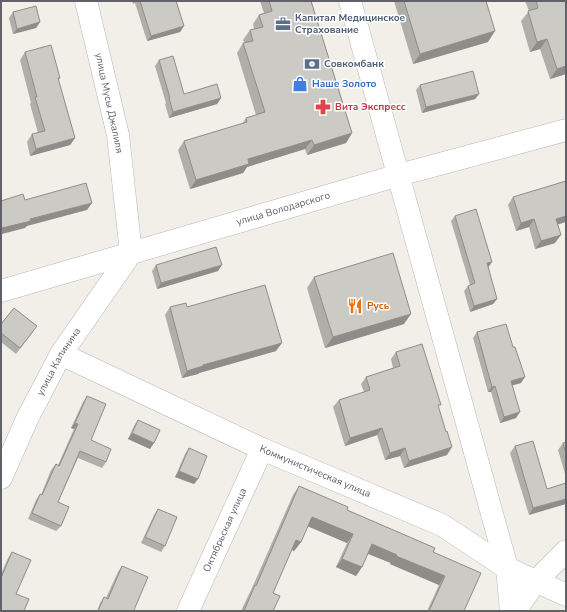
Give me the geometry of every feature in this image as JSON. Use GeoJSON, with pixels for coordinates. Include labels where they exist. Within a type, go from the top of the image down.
{"type":"FeatureCollection","features":[{"type":"Feature","properties":{"kind":"street","name":"улица Мусы Джалиля"},"geometry":{"type":"LineString","coordinates":[[86,1],[118,135],[131,253]]}},
{"type":"Feature","properties":{"kind":"street"},"geometry":{"type":"LineString","coordinates":[[350,1],[507,568],[511,611]]}},
{"type":"Feature","properties":{"kind":"street","name":"улица Володарского"},"geometry":{"type":"LineString","coordinates":[[1,291],[399,175],[566,130]]}},
{"type":"Feature","properties":{"kind":"street","name":"улица Калинина"},"geometry":{"type":"LineString","coordinates":[[1,478],[28,417],[61,354],[131,253]]}},
{"type":"Feature","properties":{"kind":"street","name":"Коммунистическая улица"},"geometry":{"type":"LineString","coordinates":[[61,354],[262,449],[442,525],[507,568],[566,594]]}},
{"type":"Feature","properties":{"kind":"street","name":"Октябрьская улица"},"geometry":{"type":"LineString","coordinates":[[188,611],[262,449]]}},
{"type":"Feature","properties":{"kind":"street"},"geometry":{"type":"LineString","coordinates":[[515,611],[536,581],[566,551]]}},
{"type":"Feature","properties":{"kind":"building"},"geometry":{"type":"Polygon","coordinates":[[[140,1],[176,1],[184,26],[151,36],[140,1]]]}},
{"type":"Feature","properties":{"kind":"building"},"geometry":{"type":"Polygon","coordinates":[[[269,1],[311,1],[352,133],[314,145],[312,140],[248,159],[249,164],[196,180],[184,141],[247,122],[246,118],[265,112],[243,43],[253,41],[250,30],[263,27],[259,15],[272,11],[269,1]]]}},
{"type":"Feature","properties":{"kind":"building"},"geometry":{"type":"Polygon","coordinates":[[[404,1],[486,1],[495,31],[420,54],[404,1]]]}},
{"type":"Feature","properties":{"kind":"building"},"geometry":{"type":"Polygon","coordinates":[[[536,1],[566,1],[566,66],[557,69],[547,39],[537,42],[528,11],[538,8],[536,1]]]}},
{"type":"Feature","properties":{"kind":"building"},"geometry":{"type":"Polygon","coordinates":[[[36,6],[40,22],[17,29],[13,12],[36,6]]]}},
{"type":"Feature","properties":{"kind":"building"},"geometry":{"type":"Polygon","coordinates":[[[51,45],[60,78],[58,78],[75,138],[36,149],[32,134],[45,131],[35,97],[37,97],[25,52],[51,45]]]}},
{"type":"Feature","properties":{"kind":"building"},"geometry":{"type":"Polygon","coordinates":[[[173,56],[184,94],[217,84],[221,98],[173,112],[159,60],[173,56]]]}},
{"type":"Feature","properties":{"kind":"building"},"geometry":{"type":"Polygon","coordinates":[[[473,71],[479,94],[426,107],[420,85],[473,71]]]}},
{"type":"Feature","properties":{"kind":"building"},"geometry":{"type":"Polygon","coordinates":[[[566,181],[566,216],[556,219],[561,235],[541,241],[534,219],[521,223],[513,197],[566,181]]]}},
{"type":"Feature","properties":{"kind":"building"},"geometry":{"type":"Polygon","coordinates":[[[86,183],[92,203],[2,228],[3,232],[1,233],[1,201],[23,194],[25,200],[86,183]]]}},
{"type":"Feature","properties":{"kind":"building"},"geometry":{"type":"Polygon","coordinates":[[[476,209],[492,262],[487,263],[497,299],[474,306],[468,286],[475,283],[455,216],[476,209]]]}},
{"type":"Feature","properties":{"kind":"building"},"geometry":{"type":"Polygon","coordinates":[[[216,247],[222,265],[161,283],[156,265],[216,247]]]}},
{"type":"Feature","properties":{"kind":"building","name":"Русь"},"geometry":{"type":"Polygon","coordinates":[[[393,253],[411,314],[333,337],[314,277],[393,253]]]}},
{"type":"Feature","properties":{"kind":"building"},"geometry":{"type":"Polygon","coordinates":[[[265,285],[282,343],[203,365],[187,371],[170,307],[186,303],[187,307],[265,285]]]}},
{"type":"Feature","properties":{"kind":"building"},"geometry":{"type":"Polygon","coordinates":[[[14,308],[37,326],[20,348],[1,333],[1,324],[14,308]]]}},
{"type":"Feature","properties":{"kind":"building"},"geometry":{"type":"Polygon","coordinates":[[[506,324],[525,377],[511,381],[520,412],[504,417],[495,386],[492,387],[477,332],[506,324]]]}},
{"type":"Feature","properties":{"kind":"building"},"geometry":{"type":"Polygon","coordinates":[[[422,344],[441,405],[438,405],[452,447],[409,461],[405,448],[390,453],[382,428],[350,438],[339,400],[370,390],[366,377],[400,366],[396,352],[422,344]]]}},
{"type":"Feature","properties":{"kind":"building"},"geometry":{"type":"Polygon","coordinates":[[[87,396],[106,404],[91,440],[111,449],[106,462],[80,451],[58,502],[69,507],[61,526],[32,513],[56,464],[59,466],[78,424],[75,423],[87,396]]]}},
{"type":"Feature","properties":{"kind":"building"},"geometry":{"type":"Polygon","coordinates":[[[138,420],[160,430],[154,443],[132,433],[138,420]]]}},
{"type":"Feature","properties":{"kind":"building"},"geometry":{"type":"Polygon","coordinates":[[[533,441],[547,489],[566,483],[566,499],[533,508],[515,446],[533,441]]]}},
{"type":"Feature","properties":{"kind":"building"},"geometry":{"type":"Polygon","coordinates":[[[566,442],[566,454],[563,443],[566,442]]]}},
{"type":"Feature","properties":{"kind":"building"},"geometry":{"type":"Polygon","coordinates":[[[189,448],[207,456],[198,479],[179,471],[189,448]]]}},
{"type":"Feature","properties":{"kind":"building"},"geometry":{"type":"Polygon","coordinates":[[[299,486],[348,507],[347,510],[435,548],[433,552],[481,573],[464,611],[429,611],[445,576],[396,556],[397,555],[372,544],[362,567],[342,559],[353,534],[312,517],[301,542],[296,540],[273,593],[280,596],[273,611],[244,611],[299,486]]]}},
{"type":"Feature","properties":{"kind":"building"},"geometry":{"type":"Polygon","coordinates":[[[158,509],[177,517],[165,546],[145,537],[158,509]]]}},
{"type":"Feature","properties":{"kind":"building"},"geometry":{"type":"Polygon","coordinates":[[[12,552],[31,560],[16,594],[29,599],[24,611],[1,611],[1,578],[12,552]]]}},
{"type":"Feature","properties":{"kind":"building"},"geometry":{"type":"Polygon","coordinates":[[[122,566],[148,577],[134,610],[135,611],[98,611],[104,597],[108,599],[122,566]]]}},
{"type":"Feature","properties":{"kind":"place","name":"Капитал Медицинское Страхование"},"geometry":{"type":"Point","coordinates":[283,24]}},
{"type":"Feature","properties":{"kind":"place","name":"Совкомбанк"},"geometry":{"type":"Point","coordinates":[312,64]}},
{"type":"Feature","properties":{"kind":"place","name":"Наше Золото"},"geometry":{"type":"Point","coordinates":[300,84]}},
{"type":"Feature","properties":{"kind":"place","name":"Вита Экспресс"},"geometry":{"type":"Point","coordinates":[323,107]}},
{"type":"Feature","properties":{"kind":"place","name":"Русь"},"geometry":{"type":"Point","coordinates":[355,306]}}]}
